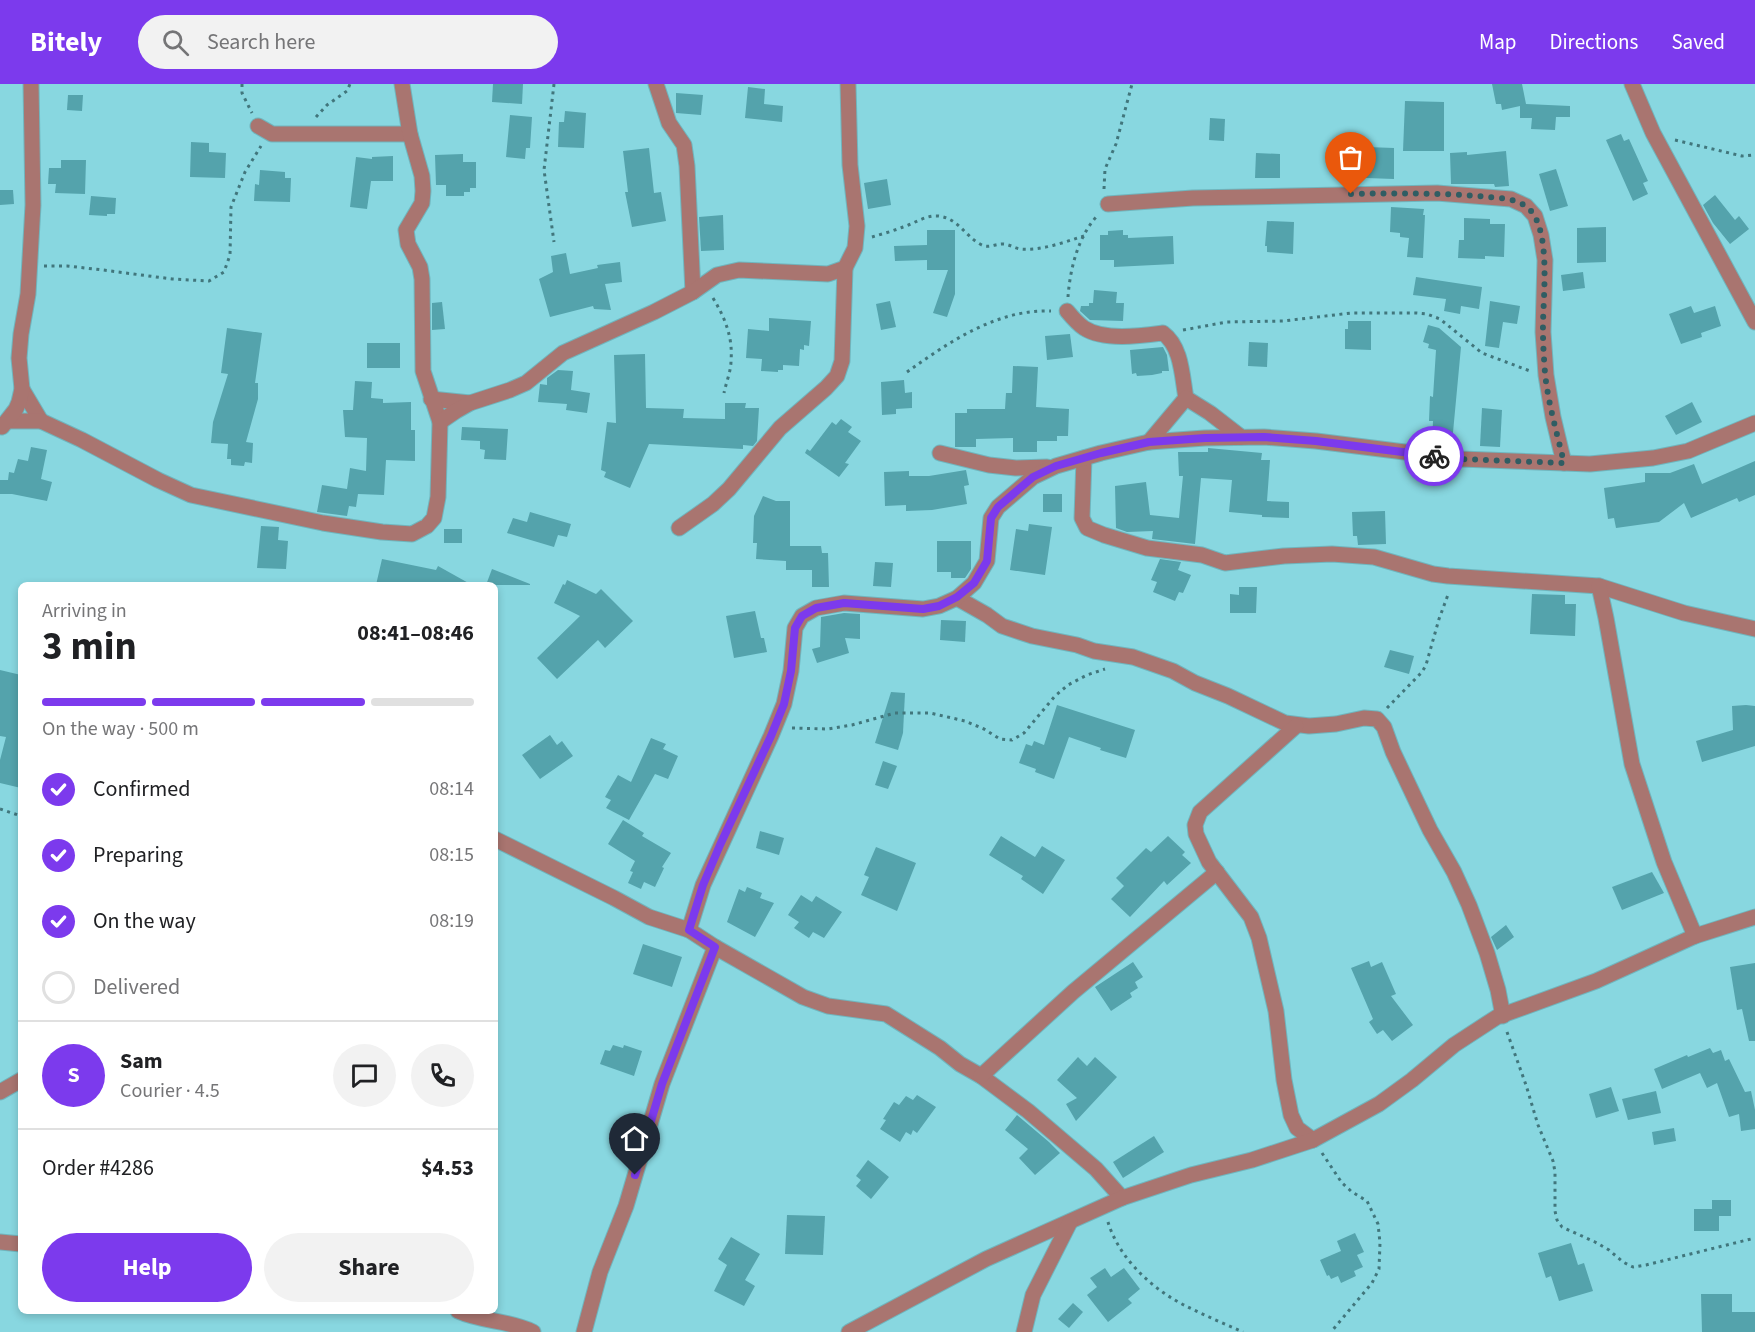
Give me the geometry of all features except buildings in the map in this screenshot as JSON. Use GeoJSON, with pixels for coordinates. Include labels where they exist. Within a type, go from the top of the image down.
{"type":"FeatureCollection","features":[{"type":"Feature","properties":{"kind":"street"},"geometry":{"type":"LineString","coordinates":[[4,425],[19,402],[22,389],[19,358],[28,294],[33,205],[31,84]]}},
{"type":"Feature","properties":{"kind":"street"},"geometry":{"type":"LineString","coordinates":[[4,425],[41,421],[190,495],[322,523],[382,532],[412,534],[427,526],[434,518],[438,497],[440,422],[423,371],[422,279],[420,267],[408,244],[406,230],[422,203],[423,190],[422,176],[410,134],[402,84]]}},
{"type":"Feature","properties":{"kind":"street"},"geometry":{"type":"LineString","coordinates":[[656,84],[669,123],[684,144],[699,288]]}},
{"type":"Feature","properties":{"kind":"street"},"geometry":{"type":"LineString","coordinates":[[679,528],[729,489],[780,428],[837,376],[842,361],[845,268],[855,248],[857,226],[850,165],[848,84]]}},
{"type":"Feature","properties":{"kind":"street"},"geometry":{"type":"LineString","coordinates":[[1632,84],[1653,133],[1755,322]]}},
{"type":"Feature","properties":{"kind":"street"},"geometry":{"type":"LineString","coordinates":[[258,126],[272,134],[410,134]]}},
{"type":"Feature","properties":{"kind":"street"},"geometry":{"type":"LineString","coordinates":[[1108,204],[1193,198],[1437,193],[1511,199],[1526,206],[1535,216],[1545,260],[1543,332],[1546,375],[1564,463]]}},
{"type":"Feature","properties":{"kind":"street"},"geometry":{"type":"LineString","coordinates":[[440,422],[470,403],[526,383],[563,353],[699,288],[717,275],[739,270],[828,274],[845,268]]}},
{"type":"Feature","properties":{"kind":"street"},"geometry":{"type":"LineString","coordinates":[[1067,311],[1083,328],[1097,334],[1132,336],[1163,333],[1173,343],[1180,361],[1186,398],[1241,437]]}},
{"type":"Feature","properties":{"kind":"street"},"geometry":{"type":"LineString","coordinates":[[22,389],[41,421]]}},
{"type":"Feature","properties":{"kind":"street"},"geometry":{"type":"LineString","coordinates":[[1149,442],[1186,398]]}},
{"type":"Feature","properties":{"kind":"street"},"geometry":{"type":"LineString","coordinates":[[431,399],[470,403]]}},
{"type":"Feature","properties":{"kind":"street"},"geometry":{"type":"LineString","coordinates":[[689,930],[707,875],[784,704],[788,690],[795,628],[802,616],[816,608],[844,603],[923,609],[939,606],[957,597],[974,583],[987,561],[991,518],[998,507],[1033,477],[1056,466],[1149,442],[1241,437],[1316,441],[1461,459],[1590,464],[1653,458],[1688,451],[1755,423]]}},
{"type":"Feature","properties":{"kind":"street"},"geometry":{"type":"LineString","coordinates":[[940,453],[989,465],[1016,468],[1056,466]]}},
{"type":"Feature","properties":{"kind":"street"},"geometry":{"type":"LineString","coordinates":[[1084,458],[1082,518],[1087,528],[1147,548],[1202,555],[1225,563],[1284,556],[1332,554],[1374,556],[1433,574],[1599,586],[1684,613],[1755,629]]}},
{"type":"Feature","properties":{"kind":"street"},"geometry":{"type":"LineString","coordinates":[[1599,586],[1622,700],[1627,744],[1632,764],[1664,862],[1695,936]]}},
{"type":"Feature","properties":{"kind":"street"},"geometry":{"type":"LineString","coordinates":[[957,597],[1002,626],[1094,651],[1133,657],[1173,671],[1285,723],[1296,726],[1320,726],[1364,718],[1377,719],[1384,727],[1393,752],[1430,831],[1454,872],[1469,904],[1487,953],[1503,1016]]}},
{"type":"Feature","properties":{"kind":"street"},"geometry":{"type":"LineString","coordinates":[[1296,726],[1200,812],[1195,825],[1196,834],[1209,862],[1251,917],[1259,938],[1276,1011],[1284,1080],[1291,1115],[1297,1128],[1313,1140]]}},
{"type":"Feature","properties":{"kind":"street"},"geometry":{"type":"LineString","coordinates":[[498,840],[580,880],[649,917],[689,930],[803,997],[828,1006],[886,1014],[981,1076],[1028,1111],[1096,1169],[1122,1198]]}},
{"type":"Feature","properties":{"kind":"street"},"geometry":{"type":"LineString","coordinates":[[981,1076],[1072,992],[1217,872]]}},
{"type":"Feature","properties":{"kind":"street"},"geometry":{"type":"LineString","coordinates":[[849,1332],[986,1259],[1122,1198],[1191,1175],[1252,1160],[1313,1140],[1379,1104],[1454,1045],[1488,1023],[1596,981],[1695,936],[1755,917]]}},
{"type":"Feature","properties":{"kind":"street"},"geometry":{"type":"LineString","coordinates":[[584,1332],[600,1272],[626,1206],[662,1084],[715,947]]}},
{"type":"Feature","properties":{"kind":"street"},"geometry":{"type":"LineString","coordinates":[[0,1092],[18,1082]]}},
{"type":"Feature","properties":{"kind":"street"},"geometry":{"type":"LineString","coordinates":[[1024,1332],[1033,1295],[1070,1222]]}},
{"type":"Feature","properties":{"kind":"street"},"geometry":{"type":"LineString","coordinates":[[0,1242],[18,1244]]}},
{"type":"Feature","properties":{"kind":"street"},"geometry":{"type":"LineString","coordinates":[[465,1314],[513,1324],[532,1332]]}},
{"type":"Feature","properties":{"kind":"path"},"geometry":{"type":"LineString","coordinates":[[242,84],[242,93],[258,126]]}},
{"type":"Feature","properties":{"kind":"path"},"geometry":{"type":"LineString","coordinates":[[301,134],[327,105],[346,91],[350,84]]}},
{"type":"Feature","properties":{"kind":"path"},"geometry":{"type":"LineString","coordinates":[[554,84],[544,170],[554,242]]}},
{"type":"Feature","properties":{"kind":"path"},"geometry":{"type":"LineString","coordinates":[[1653,133],[1742,156],[1755,155]]}},
{"type":"Feature","properties":{"kind":"path"},"geometry":{"type":"LineString","coordinates":[[30,266],[67,266],[172,279],[209,281],[224,272],[230,255],[231,207],[244,172],[272,134]]}},
{"type":"Feature","properties":{"kind":"path"},"geometry":{"type":"LineString","coordinates":[[856,242],[930,216],[949,219],[988,247],[1006,244],[1014,248],[1038,248],[1084,236]]}},
{"type":"Feature","properties":{"kind":"path"},"geometry":{"type":"LineString","coordinates":[[699,288],[726,321],[732,362],[724,393]]}},
{"type":"Feature","properties":{"kind":"path"},"geometry":{"type":"LineString","coordinates":[[907,372],[954,340],[1008,316],[1028,311],[1067,311]]}},
{"type":"Feature","properties":{"kind":"path"},"geometry":{"type":"LineString","coordinates":[[1163,333],[1227,322],[1282,321],[1351,313],[1416,313],[1440,319],[1482,353],[1519,368],[1546,375]]}},
{"type":"Feature","properties":{"kind":"path"},"geometry":{"type":"LineString","coordinates":[[1377,719],[1426,665],[1439,619],[1456,577]]}},
{"type":"Feature","properties":{"kind":"path"},"geometry":{"type":"LineString","coordinates":[[775,724],[792,728],[828,729],[895,713],[930,713],[965,721],[1000,739],[1012,740],[1024,733],[1055,696],[1068,685],[1087,675],[1113,668]]}},
{"type":"Feature","properties":{"kind":"path"},"geometry":{"type":"LineString","coordinates":[[0,809],[18,815]]}},
{"type":"Feature","properties":{"kind":"path"},"geometry":{"type":"LineString","coordinates":[[1503,1016],[1538,1125],[1553,1161],[1555,1211],[1562,1227],[1595,1242],[1632,1267],[1755,1238]]}},
{"type":"Feature","properties":{"kind":"path"},"geometry":{"type":"LineString","coordinates":[[1313,1140],[1342,1183],[1367,1201],[1378,1224],[1380,1243],[1379,1269],[1372,1283],[1332,1332]]}},
{"type":"Feature","properties":{"kind":"path"},"geometry":{"type":"LineString","coordinates":[[1103,1206],[1113,1238],[1127,1259],[1156,1286],[1186,1306],[1243,1332]]}},
{"type":"Feature","properties":{"kind":"way so far"},"geometry":{"type":"LineString","coordinates":[[1351,194],[1437,193],[1511,199],[1526,206],[1535,216],[1545,260],[1543,332],[1546,375],[1564,463],[1490,461],[1434,456]]}},
{"type":"Feature","properties":{"kind":"route"},"geometry":{"type":"LineString","coordinates":[[635,1175],[662,1084],[715,947],[689,930],[703,885],[784,704],[791,671],[795,628],[802,616],[816,608],[844,603],[923,609],[939,606],[957,597],[974,583],[987,561],[991,518],[998,507],[1033,477],[1056,466],[1101,453],[1149,442],[1264,437],[1316,441],[1434,456]]}}]}
